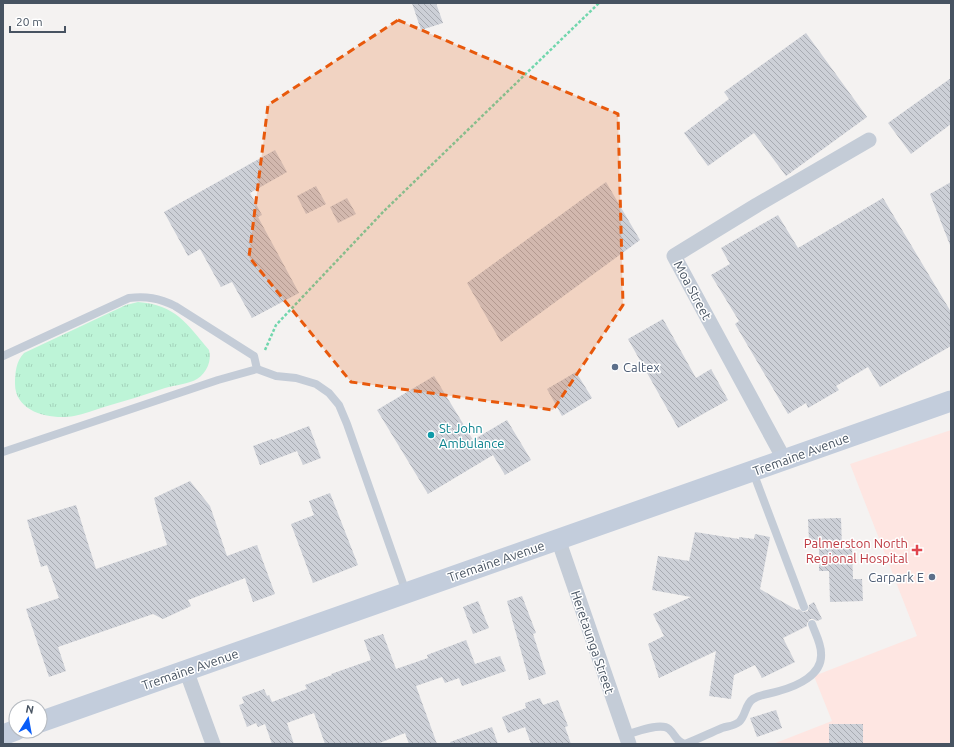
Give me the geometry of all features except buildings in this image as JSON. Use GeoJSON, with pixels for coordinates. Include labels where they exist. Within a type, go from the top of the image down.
{"type":"FeatureCollection","features":[{"type":"Feature","properties":{"kind":"main road","name":"Tremaine Avenue"},"geometry":{"type":"LineString","coordinates":[[48,719],[951,401]]}},
{"type":"Feature","properties":{"kind":"street","name":"Moa Street"},"geometry":{"type":"LineString","coordinates":[[784,460],[674,256],[757,205],[869,140]]}},
{"type":"Feature","properties":{"kind":"street","name":"Heretaunga Street"},"geometry":{"type":"LineString","coordinates":[[558,539],[627,739]]}},
{"type":"Feature","properties":{"kind":"street"},"geometry":{"type":"LineString","coordinates":[[186,670],[213,744]]}},
{"type":"Feature","properties":{"kind":"lane"},"geometry":{"type":"LineString","coordinates":[[3,356],[129,298],[150,297],[163,300],[175,306],[254,356],[257,369]]}},
{"type":"Feature","properties":{"kind":"lane"},"geometry":{"type":"LineString","coordinates":[[3,452],[218,380],[257,369],[276,376],[296,378],[316,384],[329,393],[339,405],[406,593]]}},
{"type":"Feature","properties":{"kind":"lane"},"geometry":{"type":"LineString","coordinates":[[752,471],[804,607]]}},
{"type":"Feature","properties":{"kind":"lane"},"geometry":{"type":"LineString","coordinates":[[627,739],[659,726],[670,730],[680,743],[685,744],[736,724],[745,714],[751,700],[759,696],[796,686],[808,678],[816,670],[819,665],[821,654],[812,624]]}},
{"type":"Feature","properties":{"kind":"path"},"geometry":{"type":"LineString","coordinates":[[257,369],[276,325],[384,211],[599,3]]}},
{"type":"Feature","properties":{"kind":"highlighted area"},"geometry":{"type":"Polygon","coordinates":[[[398,20],[618,114],[623,305],[553,410],[351,382],[249,257],[268,105],[398,20]]]}},
{"type":"Feature","properties":{"kind":"shaded area","name":"Palmerston North Regional Hospital"},"geometry":{"type":"Polygon","coordinates":[[[951,430],[951,744],[773,744],[832,721],[814,676],[917,636],[850,464],[951,430]]]}},
{"type":"Feature","properties":{"kind":"green space"},"geometry":{"type":"Polygon","coordinates":[[[138,302],[162,307],[171,311],[194,332],[209,350],[210,354],[208,366],[201,376],[190,382],[165,388],[74,416],[56,417],[46,415],[28,408],[21,402],[17,394],[15,376],[16,367],[24,353],[126,305],[138,302]]]}},
{"type":"Feature","properties":{"kind":"place","name":"Caltex"},"geometry":{"type":"Point","coordinates":[615,367]}},
{"type":"Feature","properties":{"kind":"place","name":"St John Ambulance"},"geometry":{"type":"Point","coordinates":[431,435]}},
{"type":"Feature","properties":{"kind":"place","name":"Palmerston North Regional Hospital"},"geometry":{"type":"Point","coordinates":[917,550]}},
{"type":"Feature","properties":{"kind":"place","name":"Carpark E"},"geometry":{"type":"Point","coordinates":[932,577]}}]}
